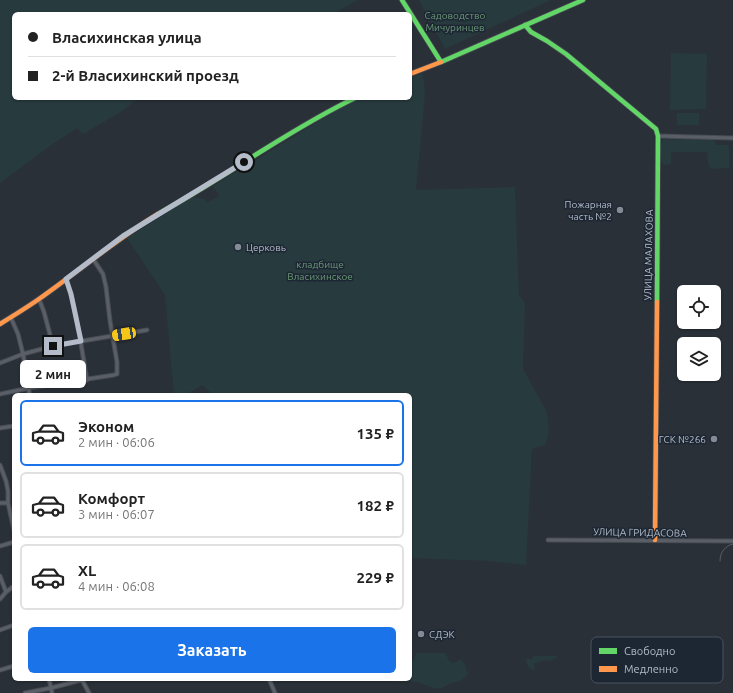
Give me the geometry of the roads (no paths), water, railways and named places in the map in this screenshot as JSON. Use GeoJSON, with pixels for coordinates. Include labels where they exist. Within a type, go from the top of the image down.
{"type":"FeatureCollection","features":[{"type":"Feature","properties":{"kind":"main road"},"geometry":{"type":"LineString","coordinates":[[402,0],[410,12]]}},
{"type":"Feature","properties":{"kind":"main road"},"geometry":{"type":"LineString","coordinates":[[412,73],[584,0]]}},
{"type":"Feature","properties":{"kind":"main road"},"geometry":{"type":"LineString","coordinates":[[412,16],[441,62]]}},
{"type":"Feature","properties":{"kind":"main road"},"geometry":{"type":"LineString","coordinates":[[526,25],[531,32],[548,41],[566,54],[656,128],[658,136]]}},
{"type":"Feature","properties":{"kind":"main road"},"geometry":{"type":"LineString","coordinates":[[0,324],[39,300],[118,239],[138,226],[198,191],[298,128],[331,109],[351,100]]}},
{"type":"Feature","properties":{"kind":"main road","name":"УЛИЦА МАЛАХОВА"},"geometry":{"type":"LineString","coordinates":[[655,540],[658,136]]}},
{"type":"Feature","properties":{"kind":"street"},"geometry":{"type":"LineString","coordinates":[[658,136],[733,138]]}},
{"type":"Feature","properties":{"kind":"street"},"geometry":{"type":"LineString","coordinates":[[0,394],[117,374],[117,362],[106,287],[103,274],[93,259]]}},
{"type":"Feature","properties":{"kind":"street"},"geometry":{"type":"LineString","coordinates":[[66,279],[71,294],[81,341],[87,380]]}},
{"type":"Feature","properties":{"kind":"street"},"geometry":{"type":"LineString","coordinates":[[39,300],[44,312],[53,346]]}},
{"type":"Feature","properties":{"kind":"street"},"geometry":{"type":"LineString","coordinates":[[11,318],[18,334],[23,354],[29,393]]}},
{"type":"Feature","properties":{"kind":"street"},"geometry":{"type":"LineString","coordinates":[[0,363],[23,354],[53,346],[147,330]]}},
{"type":"Feature","properties":{"kind":"street"},"geometry":{"type":"LineString","coordinates":[[0,428],[12,426]]}},
{"type":"Feature","properties":{"kind":"street"},"geometry":{"type":"LineString","coordinates":[[0,465],[6,481],[10,499],[8,503],[12,521]]}},
{"type":"Feature","properties":{"kind":"street"},"geometry":{"type":"LineString","coordinates":[[0,503],[8,503]]}},
{"type":"Feature","properties":{"kind":"street","name":"УЛИЦА ГРИДАСОВА"},"geometry":{"type":"LineString","coordinates":[[548,540],[733,541]]}},
{"type":"Feature","properties":{"kind":"street"},"geometry":{"type":"LineString","coordinates":[[0,546],[12,543]]}},
{"type":"Feature","properties":{"kind":"street"},"geometry":{"type":"LineString","coordinates":[[0,576],[6,592]]}},
{"type":"Feature","properties":{"kind":"street"},"geometry":{"type":"LineString","coordinates":[[0,599],[12,588]]}},
{"type":"Feature","properties":{"kind":"street"},"geometry":{"type":"LineString","coordinates":[[0,630],[12,626]]}},
{"type":"Feature","properties":{"kind":"street"},"geometry":{"type":"LineString","coordinates":[[0,670],[12,667]]}},
{"type":"Feature","properties":{"kind":"street"},"geometry":{"type":"LineString","coordinates":[[49,681],[52,693]]}},
{"type":"Feature","properties":{"kind":"street"},"geometry":{"type":"LineString","coordinates":[[25,693],[77,681]]}},
{"type":"Feature","properties":{"kind":"street"},"geometry":{"type":"LineString","coordinates":[[85,681],[89,693]]}},
{"type":"Feature","properties":{"kind":"street"},"geometry":{"type":"LineString","coordinates":[[270,681],[275,693]]}},
{"type":"Feature","properties":{"kind":"tram line"},"geometry":{"type":"LineString","coordinates":[[720,561],[724,550],[733,544]]}},
{"type":"Feature","properties":{"kind":"place","name":"Пожарная часть №2"},"geometry":{"type":"Point","coordinates":[620,210]}},
{"type":"Feature","properties":{"kind":"place","name":"Церковь"},"geometry":{"type":"Point","coordinates":[238,247]}},
{"type":"Feature","properties":{"kind":"place","name":"ГСК №266"},"geometry":{"type":"Point","coordinates":[714,439]}},
{"type":"Feature","properties":{"kind":"place","name":"СДЭК"},"geometry":{"type":"Point","coordinates":[421,634]}},
{"type":"Feature","properties":{"kind":"park label","name":"Садоводство Мичуринцев"},"geometry":{"type":"Point","coordinates":[455,20]}},
{"type":"Feature","properties":{"kind":"park label","name":"кладбище Власихинское"},"geometry":{"type":"Point","coordinates":[320,270]}}]}
